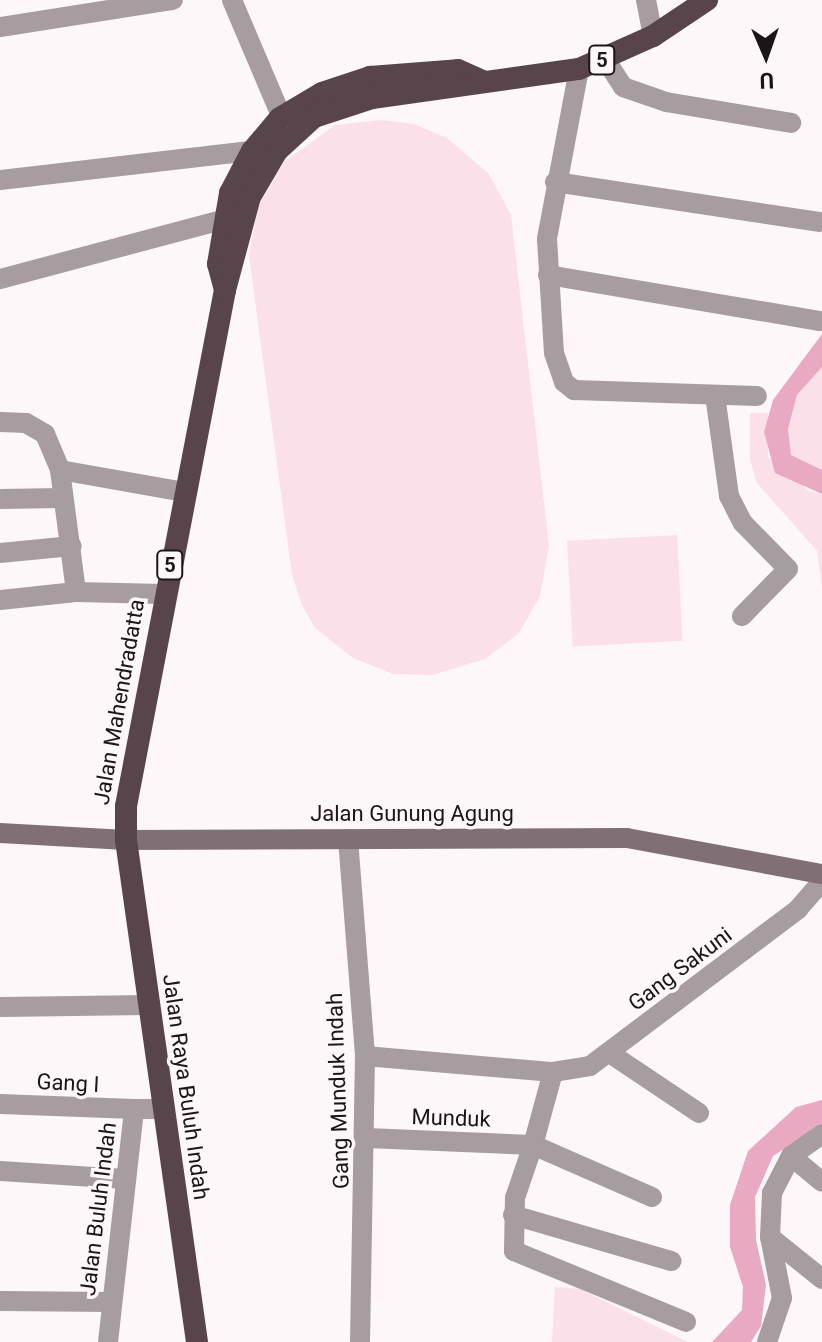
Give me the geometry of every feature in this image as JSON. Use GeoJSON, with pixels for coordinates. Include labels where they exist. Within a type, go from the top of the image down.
{"type":"FeatureCollection","features":[{"type":"Feature","properties":{"kind":"highway","name":"Jalan Mahendradatta"},"geometry":{"type":"LineString","coordinates":[[225,290],[218,264],[222,220],[252,151],[285,127],[322,93],[370,77],[458,70],[483,81],[579,69],[653,36],[707,0]]}},
{"type":"Feature","properties":{"kind":"highway","name":"Jalan Mahendradatta"},"geometry":{"type":"LineString","coordinates":[[126,840],[133,757],[225,290],[250,197],[285,127]]}},
{"type":"Feature","properties":{"kind":"highway","name":"Jalan Raya Buluh Indah"},"geometry":{"type":"LineString","coordinates":[[126,840],[197,1342]]}},
{"type":"Feature","properties":{"kind":"main road","name":"Jalan Gunung Agung"},"geometry":{"type":"LineString","coordinates":[[0,833],[126,840],[627,838],[822,874]]}},
{"type":"Feature","properties":{"kind":"street"},"geometry":{"type":"LineString","coordinates":[[0,27],[173,0]]}},
{"type":"Feature","properties":{"kind":"street"},"geometry":{"type":"LineString","coordinates":[[232,0],[285,127]]}},
{"type":"Feature","properties":{"kind":"street"},"geometry":{"type":"LineString","coordinates":[[646,0],[653,36]]}},
{"type":"Feature","properties":{"kind":"street"},"geometry":{"type":"LineString","coordinates":[[605,59],[623,87],[666,102],[791,123]]}},
{"type":"Feature","properties":{"kind":"street"},"geometry":{"type":"LineString","coordinates":[[579,69],[555,182],[548,275],[554,353],[568,387],[757,396]]}},
{"type":"Feature","properties":{"kind":"street"},"geometry":{"type":"LineString","coordinates":[[0,180],[252,151]]}},
{"type":"Feature","properties":{"kind":"street"},"geometry":{"type":"LineString","coordinates":[[555,182],[819,222]]}},
{"type":"Feature","properties":{"kind":"street"},"geometry":{"type":"LineString","coordinates":[[0,279],[222,220]]}},
{"type":"Feature","properties":{"kind":"street"},"geometry":{"type":"LineString","coordinates":[[548,275],[820,321]]}},
{"type":"Feature","properties":{"kind":"street"},"geometry":{"type":"LineString","coordinates":[[715,395],[729,496],[743,523],[788,569],[742,616]]}},
{"type":"Feature","properties":{"kind":"street"},"geometry":{"type":"LineString","coordinates":[[0,422],[26,423],[45,434],[60,470],[76,592]]}},
{"type":"Feature","properties":{"kind":"street"},"geometry":{"type":"LineString","coordinates":[[60,470],[185,492]]}},
{"type":"Feature","properties":{"kind":"street"},"geometry":{"type":"LineString","coordinates":[[0,499],[63,498]]}},
{"type":"Feature","properties":{"kind":"street"},"geometry":{"type":"LineString","coordinates":[[0,553],[72,546]]}},
{"type":"Feature","properties":{"kind":"street"},"geometry":{"type":"LineString","coordinates":[[0,600],[76,592],[164,594]]}},
{"type":"Feature","properties":{"kind":"street","name":"Gang Munduk Indah"},"geometry":{"type":"LineString","coordinates":[[348,839],[365,1056],[367,1138],[360,1342]]}},
{"type":"Feature","properties":{"kind":"street","name":"Gang Sakuni"},"geometry":{"type":"LineString","coordinates":[[365,1056],[553,1072],[590,1066],[611,1054],[671,1001],[798,909],[822,881]]}},
{"type":"Feature","properties":{"kind":"street"},"geometry":{"type":"LineString","coordinates":[[0,1007],[148,1005]]}},
{"type":"Feature","properties":{"kind":"street"},"geometry":{"type":"LineString","coordinates":[[611,1054],[699,1113]]}},
{"type":"Feature","properties":{"kind":"street"},"geometry":{"type":"LineString","coordinates":[[553,1072],[513,1215],[514,1251],[686,1322]]}},
{"type":"Feature","properties":{"kind":"street","name":"Gang I"},"geometry":{"type":"LineString","coordinates":[[0,1104],[134,1109]]}},
{"type":"Feature","properties":{"kind":"street","name":"Jalan Buluh Indah"},"geometry":{"type":"LineString","coordinates":[[108,1342],[110,1302],[134,1109],[162,1109]]}},
{"type":"Feature","properties":{"kind":"street"},"geometry":{"type":"LineString","coordinates":[[767,1342],[782,1298],[770,1237],[772,1193],[791,1156],[822,1134]]}},
{"type":"Feature","properties":{"kind":"street","name":"Munduk"},"geometry":{"type":"LineString","coordinates":[[367,1138],[533,1145]]}},
{"type":"Feature","properties":{"kind":"street"},"geometry":{"type":"LineString","coordinates":[[533,1145],[652,1197]]}},
{"type":"Feature","properties":{"kind":"street"},"geometry":{"type":"LineString","coordinates":[[791,1156],[822,1182]]}},
{"type":"Feature","properties":{"kind":"street"},"geometry":{"type":"LineString","coordinates":[[0,1171],[125,1179]]}},
{"type":"Feature","properties":{"kind":"street"},"geometry":{"type":"LineString","coordinates":[[513,1215],[671,1261]]}},
{"type":"Feature","properties":{"kind":"street"},"geometry":{"type":"LineString","coordinates":[[770,1237],[822,1279]]}},
{"type":"Feature","properties":{"kind":"street"},"geometry":{"type":"LineString","coordinates":[[0,1301],[110,1302]]}},
{"type":"Feature","properties":{"kind":"shaded area"},"geometry":{"type":"Polygon","coordinates":[[[382,120],[414,124],[447,138],[489,174],[511,215],[549,546],[540,596],[519,633],[485,659],[432,675],[393,674],[353,658],[315,628],[302,605],[292,575],[249,256],[258,207],[284,162],[335,125],[382,120]]]}},
{"type":"Feature","properties":{"kind":"shaded area"},"geometry":{"type":"Polygon","coordinates":[[[822,334],[822,367],[797,395],[788,429],[791,455],[822,470],[822,494],[775,473],[764,432],[773,400],[822,334]]]}},
{"type":"Feature","properties":{"kind":"shaded area"},"geometry":{"type":"Polygon","coordinates":[[[822,367],[822,470],[790,455],[788,429],[797,395],[822,367]]]}},
{"type":"Feature","properties":{"kind":"shaded area"},"geometry":{"type":"Polygon","coordinates":[[[750,413],[768,413],[768,457],[809,491],[822,494],[822,587],[817,551],[757,483],[750,459],[750,413]]]}},
{"type":"Feature","properties":{"kind":"shaded area"},"geometry":{"type":"Polygon","coordinates":[[[677,535],[683,641],[573,647],[567,541],[677,535]]]}},
{"type":"Feature","properties":{"kind":"shaded area"},"geometry":{"type":"Polygon","coordinates":[[[822,1100],[822,1124],[773,1156],[755,1197],[756,1240],[766,1285],[761,1326],[751,1342],[712,1342],[742,1310],[743,1287],[730,1247],[730,1205],[748,1151],[796,1107],[822,1100]]]}},
{"type":"Feature","properties":{"kind":"shaded area"},"geometry":{"type":"Polygon","coordinates":[[[555,1287],[580,1289],[688,1342],[552,1342],[555,1287]]]}}]}
